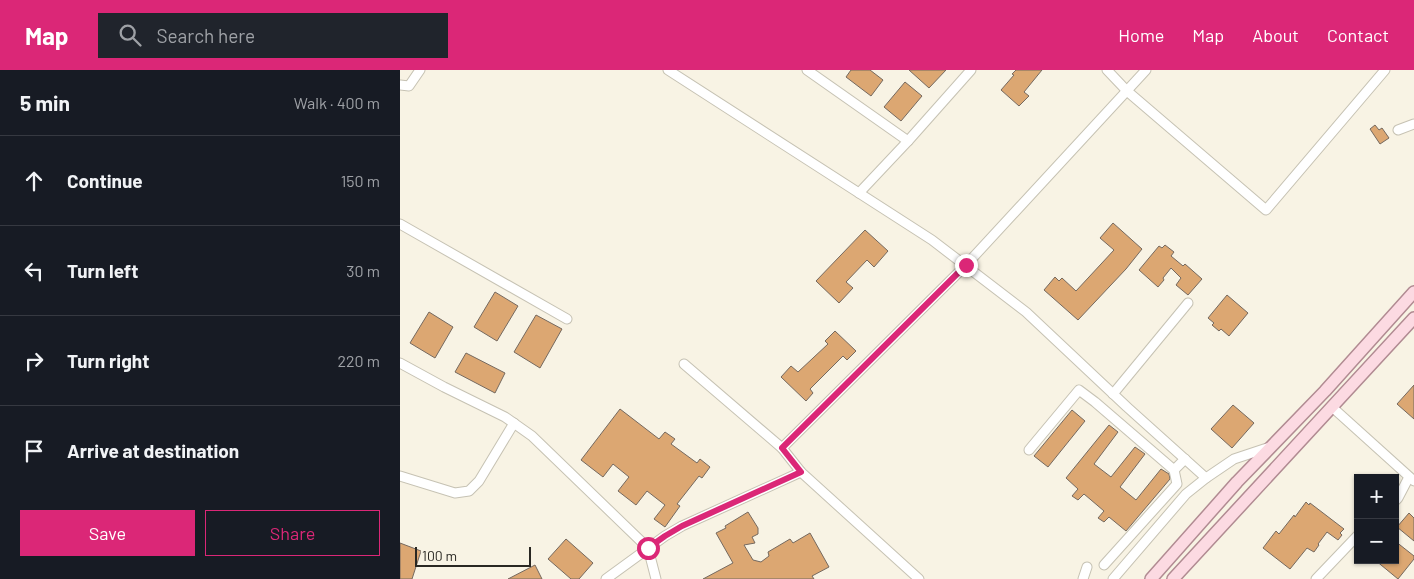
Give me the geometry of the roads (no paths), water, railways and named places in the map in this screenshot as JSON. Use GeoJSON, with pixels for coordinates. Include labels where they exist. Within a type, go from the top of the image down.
{"type":"FeatureCollection","features":[{"type":"Feature","properties":{"kind":"main road"},"geometry":{"type":"LineString","coordinates":[[1151,579],[1236,482],[1325,391],[1414,292]]}},
{"type":"Feature","properties":{"kind":"main road"},"geometry":{"type":"LineString","coordinates":[[1173,579],[1414,318]]}},
{"type":"Feature","properties":{"kind":"street"},"geometry":{"type":"LineString","coordinates":[[400,85],[409,86],[420,70]]}},
{"type":"Feature","properties":{"kind":"street"},"geometry":{"type":"LineString","coordinates":[[668,70],[932,240],[966,265],[1026,312],[1206,478]]}},
{"type":"Feature","properties":{"kind":"street"},"geometry":{"type":"LineString","coordinates":[[807,70],[908,141]]}},
{"type":"Feature","properties":{"kind":"street"},"geometry":{"type":"LineString","coordinates":[[859,193],[971,70]]}},
{"type":"Feature","properties":{"kind":"street"},"geometry":{"type":"LineString","coordinates":[[1107,70],[1127,91],[1266,210],[1385,70]]}},
{"type":"Feature","properties":{"kind":"street"},"geometry":{"type":"LineString","coordinates":[[782,448],[966,265],[1146,70]]}},
{"type":"Feature","properties":{"kind":"street"},"geometry":{"type":"LineString","coordinates":[[1398,130],[1414,124]]}},
{"type":"Feature","properties":{"kind":"street"},"geometry":{"type":"LineString","coordinates":[[400,224],[567,319]]}},
{"type":"Feature","properties":{"kind":"street"},"geometry":{"type":"LineString","coordinates":[[1113,394],[1188,304]]}},
{"type":"Feature","properties":{"kind":"street"},"geometry":{"type":"LineString","coordinates":[[400,363],[505,417],[532,436],[648,548],[656,579]]}},
{"type":"Feature","properties":{"kind":"street"},"geometry":{"type":"LineString","coordinates":[[684,364],[782,448],[801,472],[919,579]]}},
{"type":"Feature","properties":{"kind":"street"},"geometry":{"type":"LineString","coordinates":[[1029,450],[1079,390],[1174,470],[1177,484],[1104,565]]}},
{"type":"Feature","properties":{"kind":"street"},"geometry":{"type":"LineString","coordinates":[[1332,407],[1412,479],[1399,496]]}},
{"type":"Feature","properties":{"kind":"street"},"geometry":{"type":"LineString","coordinates":[[400,476],[455,493],[469,491],[479,481],[514,423]]}},
{"type":"Feature","properties":{"kind":"street"},"geometry":{"type":"LineString","coordinates":[[1113,579],[1186,494],[1234,459],[1271,447]]}},
{"type":"Feature","properties":{"kind":"street"},"geometry":{"type":"LineString","coordinates":[[1174,470],[1185,459]]}},
{"type":"Feature","properties":{"kind":"street"},"geometry":{"type":"LineString","coordinates":[[606,579],[665,536],[682,526],[801,472]]}},
{"type":"Feature","properties":{"kind":"street"},"geometry":{"type":"LineString","coordinates":[[1316,579],[1354,539]]}},
{"type":"Feature","properties":{"kind":"street"},"geometry":{"type":"LineString","coordinates":[[1083,579],[1087,567]]}}]}
